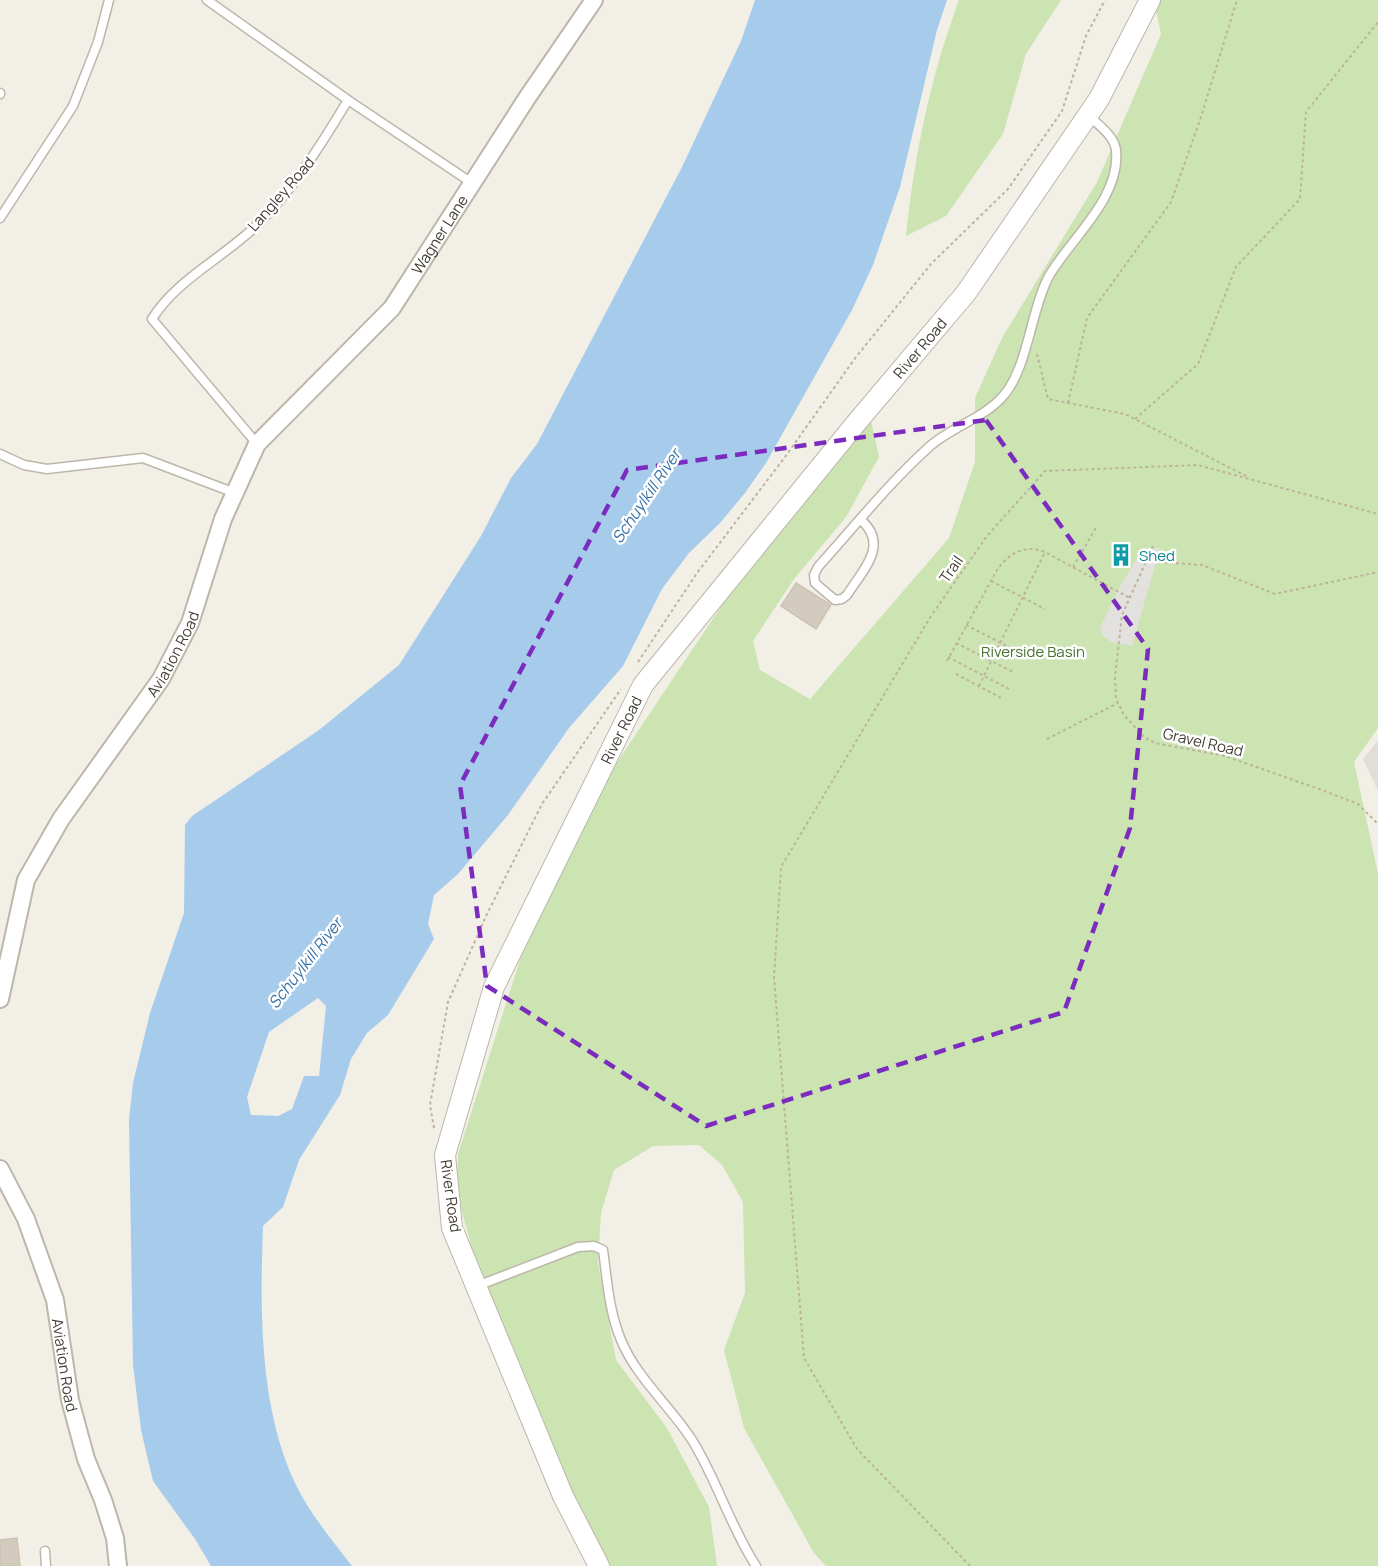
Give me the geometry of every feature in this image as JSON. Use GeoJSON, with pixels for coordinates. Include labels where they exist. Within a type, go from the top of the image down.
{"type":"FeatureCollection","features":[{"type":"Feature","properties":{"kind":"street","name":"Wagner Lane"},"geometry":{"type":"LineString","coordinates":[[257,444],[392,308],[594,0]]}},
{"type":"Feature","properties":{"kind":"street","name":"River Road"},"geometry":{"type":"LineString","coordinates":[[599,1566],[563,1496],[452,1228],[445,1155],[494,987],[643,685],[966,292],[1088,115],[1150,0]]}},
{"type":"Feature","properties":{"kind":"street","name":"Aviation Road"},"geometry":{"type":"LineString","coordinates":[[0,999],[26,880],[61,819],[161,679],[190,623],[223,519],[257,444]]}},
{"type":"Feature","properties":{"kind":"street","name":"Aviation Road"},"geometry":{"type":"LineString","coordinates":[[0,1169],[26,1219],[55,1300],[70,1400],[86,1459],[104,1500],[115,1538],[118,1566]]}},
{"type":"Feature","properties":{"kind":"lane"},"geometry":{"type":"LineString","coordinates":[[0,218],[73,106],[98,42],[109,0]]}},
{"type":"Feature","properties":{"kind":"lane"},"geometry":{"type":"LineString","coordinates":[[206,0],[348,100],[472,183]]}},
{"type":"Feature","properties":{"kind":"lane","name":"Langley Road"},"geometry":{"type":"LineString","coordinates":[[257,444],[152,320],[164,300],[256,226],[310,164],[348,100]]}},
{"type":"Feature","properties":{"kind":"lane"},"geometry":{"type":"LineString","coordinates":[[861,520],[873,540],[874,552],[847,595],[835,600],[815,583],[814,575],[818,567],[861,520],[930,446],[1004,395],[1013,379],[1048,278],[1103,199],[1112,180],[1116,149],[1112,138],[1088,115]]}},
{"type":"Feature","properties":{"kind":"lane"},"geometry":{"type":"LineString","coordinates":[[0,454],[24,465],[47,469],[143,458],[235,493]]}},
{"type":"Feature","properties":{"kind":"lane"},"geometry":{"type":"LineString","coordinates":[[476,1286],[578,1247],[594,1246],[603,1250],[613,1315],[621,1341],[651,1387],[691,1439],[713,1478],[744,1547],[756,1566]]}},
{"type":"Feature","properties":{"kind":"lane"},"geometry":{"type":"LineString","coordinates":[[45,1551],[46,1566]]}},
{"type":"Feature","properties":{"kind":"path"},"geometry":{"type":"LineString","coordinates":[[1068,403],[1087,318],[1172,201],[1237,0]]}},
{"type":"Feature","properties":{"kind":"path"},"geometry":{"type":"LineString","coordinates":[[1136,419],[1198,364],[1236,267],[1300,199],[1306,112],[1378,22]]}},
{"type":"Feature","properties":{"kind":"path"},"geometry":{"type":"LineString","coordinates":[[1031,328],[1048,399],[1125,414],[1252,479],[1378,514]]}},
{"type":"Feature","properties":{"kind":"path","name":"Trail"},"geometry":{"type":"LineString","coordinates":[[970,1566],[857,1449],[804,1358],[774,977],[781,867],[919,633],[987,536],[1045,471],[1198,465],[1252,479]]}},
{"type":"Feature","properties":{"kind":"path"},"geometry":{"type":"LineString","coordinates":[[1073,567],[1097,526]]}},
{"type":"Feature","properties":{"kind":"path","name":"Gravel Road"},"geometry":{"type":"LineString","coordinates":[[1153,546],[1122,615],[1118,643],[1115,677],[1118,703],[1133,726],[1155,743],[1225,756],[1358,804],[1378,824]]}},
{"type":"Feature","properties":{"kind":"path"},"geometry":{"type":"LineString","coordinates":[[1009,689],[947,659],[991,581],[1002,564],[1013,554],[1026,549],[1046,552],[1130,598]]}},
{"type":"Feature","properties":{"kind":"path"},"geometry":{"type":"LineString","coordinates":[[979,686],[1046,552]]}},
{"type":"Feature","properties":{"kind":"path"},"geometry":{"type":"LineString","coordinates":[[1146,561],[1202,565],[1275,594],[1378,572]]}},
{"type":"Feature","properties":{"kind":"path"},"geometry":{"type":"LineString","coordinates":[[991,581],[1045,609]]}},
{"type":"Feature","properties":{"kind":"path"},"geometry":{"type":"LineString","coordinates":[[966,625],[1034,660]]}},
{"type":"Feature","properties":{"kind":"path"},"geometry":{"type":"LineString","coordinates":[[956,644],[1015,673]]}},
{"type":"Feature","properties":{"kind":"path"},"geometry":{"type":"LineString","coordinates":[[956,674],[1003,699]]}},
{"type":"Feature","properties":{"kind":"path"},"geometry":{"type":"LineString","coordinates":[[1047,740],[1118,703]]}},
{"type":"Feature","properties":{"kind":"highlighted area"},"geometry":{"type":"Polygon","coordinates":[[[986,420],[1148,649],[1130,828],[1064,1012],[706,1126],[487,986],[460,785],[627,470],[986,420]]]}},
{"type":"Feature","properties":{"kind":"shaded area"},"geometry":{"type":"Polygon","coordinates":[[[1143,548],[1160,548],[1132,646],[1111,642],[1102,635],[1100,628],[1118,590],[1143,548]]]}},
{"type":"Feature","properties":{"kind":"shaded area"},"geometry":{"type":"Polygon","coordinates":[[[1378,740],[1378,791],[1363,759],[1378,740]]]}},
{"type":"Feature","properties":{"kind":"green space"},"geometry":{"type":"Polygon","coordinates":[[[959,0],[1061,0],[1026,54],[1003,134],[946,216],[906,236],[925,116],[940,57],[959,0]]]}},
{"type":"Feature","properties":{"kind":"green space","name":"Riverside Basin"},"geometry":{"type":"Polygon","coordinates":[[[1154,0],[1378,0],[1378,728],[1354,762],[1378,874],[1378,1566],[826,1566],[814,1553],[744,1428],[724,1350],[745,1293],[743,1202],[722,1165],[699,1145],[653,1146],[614,1170],[601,1213],[598,1263],[616,1360],[667,1428],[709,1507],[717,1566],[605,1566],[489,1310],[457,1194],[458,1154],[540,897],[598,791],[740,578],[871,420],[879,457],[846,517],[794,579],[753,641],[760,670],[810,699],[949,538],[975,462],[975,398],[1002,338],[1097,182],[1161,34],[1154,0]]]}},
{"type":"Feature","properties":{"kind":"water","name":"Schuylkill River"},"geometry":{"type":"Polygon","coordinates":[[[755,0],[947,0],[937,30],[900,187],[873,265],[852,310],[766,463],[745,493],[720,523],[689,553],[662,589],[623,666],[569,728],[508,815],[458,874],[434,895],[428,924],[434,939],[388,1015],[367,1033],[351,1059],[340,1095],[299,1160],[283,1207],[263,1226],[262,1324],[268,1390],[274,1422],[295,1483],[321,1526],[352,1566],[211,1566],[195,1539],[153,1481],[141,1430],[133,1365],[129,1119],[133,1083],[150,1013],[184,913],[185,825],[192,816],[319,730],[399,665],[481,536],[511,478],[537,444],[682,167],[741,41],[755,0]],[[318,998],[269,1032],[247,1097],[251,1115],[278,1116],[292,1109],[304,1076],[319,1076],[326,1006],[318,998]]]}},
{"type":"Feature","properties":{"kind":"building"},"geometry":{"type":"Polygon","coordinates":[[[796,583],[831,605],[816,629],[781,606],[796,583]]]}},
{"type":"Feature","properties":{"kind":"building"},"geometry":{"type":"Polygon","coordinates":[[[17,1538],[20,1566],[0,1566],[0,1540],[17,1538]]]}},
{"type":"Feature","properties":{"kind":"place","name":"Shed"},"geometry":{"type":"Point","coordinates":[1121,555]}}]}
